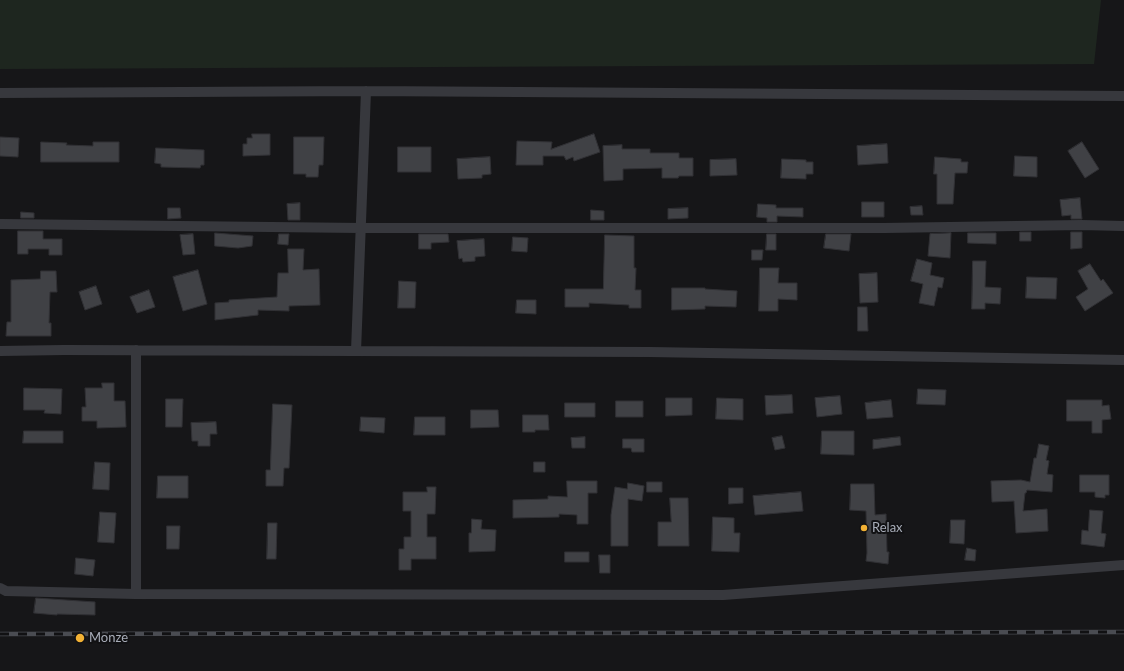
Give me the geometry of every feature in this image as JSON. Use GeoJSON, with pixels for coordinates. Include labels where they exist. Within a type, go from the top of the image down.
{"type":"FeatureCollection","features":[{"type":"Feature","properties":{"kind":"street"},"geometry":{"type":"LineString","coordinates":[[356,351],[366,91]]}},
{"type":"Feature","properties":{"kind":"street"},"geometry":{"type":"LineString","coordinates":[[0,93],[366,91],[1124,96]]}},
{"type":"Feature","properties":{"kind":"street"},"geometry":{"type":"LineString","coordinates":[[0,224],[361,228],[884,228],[1081,225],[1124,226]]}},
{"type":"Feature","properties":{"kind":"street"},"geometry":{"type":"LineString","coordinates":[[136,350],[136,594]]}},
{"type":"Feature","properties":{"kind":"street"},"geometry":{"type":"LineString","coordinates":[[0,351],[136,350],[650,352],[1124,360]]}},
{"type":"Feature","properties":{"kind":"street"},"geometry":{"type":"LineString","coordinates":[[0,588],[6,591],[136,594],[723,595],[1124,565]]}},
{"type":"Feature","properties":{"kind":"shaded area"},"geometry":{"type":"Polygon","coordinates":[[[0,0],[1101,0],[1094,64],[0,69],[0,0]]]}},
{"type":"Feature","properties":{"kind":"building"},"geometry":{"type":"Polygon","coordinates":[[[252,134],[270,134],[270,155],[243,156],[243,144],[247,144],[247,138],[252,138],[252,134]]]}},
{"type":"Feature","properties":{"kind":"building"},"geometry":{"type":"Polygon","coordinates":[[[594,134],[600,152],[574,161],[573,157],[566,160],[564,156],[543,156],[543,165],[516,165],[517,141],[552,142],[551,149],[594,134]]]}},
{"type":"Feature","properties":{"kind":"building"},"geometry":{"type":"Polygon","coordinates":[[[0,137],[19,138],[18,157],[0,156],[0,137]]]}},
{"type":"Feature","properties":{"kind":"building"},"geometry":{"type":"Polygon","coordinates":[[[294,137],[324,137],[323,165],[319,165],[318,177],[306,177],[306,174],[294,174],[294,137]]]}},
{"type":"Feature","properties":{"kind":"building"},"geometry":{"type":"Polygon","coordinates":[[[41,142],[93,146],[93,142],[119,142],[119,162],[41,162],[41,142]]]}},
{"type":"Feature","properties":{"kind":"building"},"geometry":{"type":"Polygon","coordinates":[[[1082,142],[1099,169],[1085,178],[1068,151],[1082,142]]]}},
{"type":"Feature","properties":{"kind":"building"},"geometry":{"type":"Polygon","coordinates":[[[887,144],[888,163],[858,165],[857,146],[887,144]]]}},
{"type":"Feature","properties":{"kind":"building"},"geometry":{"type":"Polygon","coordinates":[[[622,145],[622,149],[650,149],[650,153],[679,153],[679,158],[693,158],[693,176],[662,178],[662,168],[623,169],[623,180],[604,181],[603,146],[622,145]]]}},
{"type":"Feature","properties":{"kind":"building"},"geometry":{"type":"Polygon","coordinates":[[[398,147],[431,147],[431,172],[398,172],[398,147]]]}},
{"type":"Feature","properties":{"kind":"building"},"geometry":{"type":"Polygon","coordinates":[[[156,148],[204,150],[204,165],[201,165],[200,168],[161,167],[161,164],[155,163],[156,148]]]}},
{"type":"Feature","properties":{"kind":"building"},"geometry":{"type":"Polygon","coordinates":[[[1015,156],[1037,157],[1037,177],[1014,176],[1015,156]]]}},
{"type":"Feature","properties":{"kind":"building"},"geometry":{"type":"Polygon","coordinates":[[[490,157],[491,174],[482,175],[482,178],[458,179],[457,159],[490,157]]]}},
{"type":"Feature","properties":{"kind":"building"},"geometry":{"type":"Polygon","coordinates":[[[935,157],[961,159],[961,162],[968,162],[967,173],[955,173],[953,204],[937,204],[937,174],[934,174],[935,157]]]}},
{"type":"Feature","properties":{"kind":"building"},"geometry":{"type":"Polygon","coordinates":[[[736,159],[737,175],[710,176],[710,160],[736,159]]]}},
{"type":"Feature","properties":{"kind":"building"},"geometry":{"type":"Polygon","coordinates":[[[782,159],[806,160],[806,162],[813,162],[813,174],[806,174],[806,179],[781,178],[782,159]]]}},
{"type":"Feature","properties":{"kind":"building"},"geometry":{"type":"Polygon","coordinates":[[[1080,198],[1082,219],[1071,219],[1071,215],[1062,216],[1060,200],[1080,198]]]}},
{"type":"Feature","properties":{"kind":"building"},"geometry":{"type":"Polygon","coordinates":[[[862,202],[884,202],[884,217],[862,217],[862,202]]]}},
{"type":"Feature","properties":{"kind":"building"},"geometry":{"type":"Polygon","coordinates":[[[300,203],[300,220],[288,220],[287,204],[300,203]]]}},
{"type":"Feature","properties":{"kind":"building"},"geometry":{"type":"Polygon","coordinates":[[[758,204],[776,205],[776,208],[803,208],[803,217],[777,216],[777,222],[767,222],[767,218],[757,217],[758,204]]]}},
{"type":"Feature","properties":{"kind":"building"},"geometry":{"type":"Polygon","coordinates":[[[922,206],[923,215],[911,215],[910,207],[922,206]]]}},
{"type":"Feature","properties":{"kind":"building"},"geometry":{"type":"Polygon","coordinates":[[[168,208],[180,208],[181,218],[168,219],[168,208]]]}},
{"type":"Feature","properties":{"kind":"building"},"geometry":{"type":"Polygon","coordinates":[[[688,208],[688,218],[668,219],[668,209],[688,208]]]}},
{"type":"Feature","properties":{"kind":"building"},"geometry":{"type":"Polygon","coordinates":[[[591,210],[604,211],[604,220],[591,220],[591,210]]]}},
{"type":"Feature","properties":{"kind":"building"},"geometry":{"type":"Polygon","coordinates":[[[21,212],[34,213],[34,218],[21,218],[21,212]]]}},
{"type":"Feature","properties":{"kind":"building"},"geometry":{"type":"Polygon","coordinates":[[[18,231],[43,231],[43,239],[62,239],[62,255],[49,255],[49,249],[28,249],[28,254],[18,254],[18,231]]]}},
{"type":"Feature","properties":{"kind":"building"},"geometry":{"type":"Polygon","coordinates":[[[1020,232],[1031,232],[1031,241],[1020,241],[1020,232]]]}},
{"type":"Feature","properties":{"kind":"building"},"geometry":{"type":"Polygon","coordinates":[[[1071,232],[1082,232],[1082,248],[1071,249],[1071,232]]]}},
{"type":"Feature","properties":{"kind":"building"},"geometry":{"type":"Polygon","coordinates":[[[215,233],[253,236],[252,246],[238,248],[215,246],[215,233]]]}},
{"type":"Feature","properties":{"kind":"building"},"geometry":{"type":"Polygon","coordinates":[[[951,233],[950,258],[928,256],[930,234],[951,233]]]}},
{"type":"Feature","properties":{"kind":"building"},"geometry":{"type":"Polygon","coordinates":[[[968,233],[996,233],[996,244],[968,243],[968,233]]]}},
{"type":"Feature","properties":{"kind":"building"},"geometry":{"type":"Polygon","coordinates":[[[193,234],[195,254],[183,255],[180,235],[193,234]]]}},
{"type":"Feature","properties":{"kind":"building"},"geometry":{"type":"Polygon","coordinates":[[[279,234],[289,234],[288,245],[278,244],[279,234]]]}},
{"type":"Feature","properties":{"kind":"building"},"geometry":{"type":"Polygon","coordinates":[[[419,234],[448,234],[449,242],[431,243],[431,249],[419,249],[419,234]]]}},
{"type":"Feature","properties":{"kind":"building"},"geometry":{"type":"Polygon","coordinates":[[[767,234],[776,234],[776,250],[766,250],[767,234]]]}},
{"type":"Feature","properties":{"kind":"building"},"geometry":{"type":"Polygon","coordinates":[[[826,234],[851,234],[849,251],[824,248],[826,234]]]}},
{"type":"Feature","properties":{"kind":"building"},"geometry":{"type":"Polygon","coordinates":[[[605,235],[634,236],[634,268],[636,268],[635,290],[641,290],[641,308],[629,308],[629,305],[589,303],[589,307],[565,307],[565,289],[603,289],[605,235]]]}},
{"type":"Feature","properties":{"kind":"building"},"geometry":{"type":"Polygon","coordinates":[[[513,237],[528,238],[527,252],[512,251],[513,237]]]}},
{"type":"Feature","properties":{"kind":"building"},"geometry":{"type":"Polygon","coordinates":[[[484,239],[485,256],[475,257],[475,261],[463,262],[462,258],[459,259],[457,241],[484,239]]]}},
{"type":"Feature","properties":{"kind":"building"},"geometry":{"type":"Polygon","coordinates":[[[288,249],[304,249],[303,270],[319,269],[320,305],[289,306],[289,311],[258,310],[258,315],[215,320],[215,303],[229,302],[229,300],[277,297],[278,273],[288,273],[288,249]]]}},
{"type":"Feature","properties":{"kind":"building"},"geometry":{"type":"Polygon","coordinates":[[[752,250],[763,250],[762,260],[752,260],[752,250]]]}},
{"type":"Feature","properties":{"kind":"building"},"geometry":{"type":"Polygon","coordinates":[[[917,259],[932,263],[930,275],[944,278],[942,288],[938,287],[934,306],[919,303],[923,284],[911,281],[917,259]]]}},
{"type":"Feature","properties":{"kind":"building"},"geometry":{"type":"Polygon","coordinates":[[[973,261],[986,261],[985,287],[1001,288],[1000,304],[985,303],[985,309],[972,309],[973,261]]]}},
{"type":"Feature","properties":{"kind":"building"},"geometry":{"type":"Polygon","coordinates":[[[1090,264],[1101,281],[1103,279],[1113,293],[1085,311],[1076,297],[1088,289],[1078,271],[1090,264]]]}},
{"type":"Feature","properties":{"kind":"building"},"geometry":{"type":"Polygon","coordinates":[[[760,268],[779,268],[778,283],[797,283],[797,300],[778,299],[778,311],[759,311],[760,268]]]}},
{"type":"Feature","properties":{"kind":"building"},"geometry":{"type":"Polygon","coordinates":[[[198,270],[207,304],[183,311],[173,277],[198,270]]]}},
{"type":"Feature","properties":{"kind":"building"},"geometry":{"type":"Polygon","coordinates":[[[41,271],[56,271],[57,292],[50,292],[49,323],[51,323],[51,336],[6,336],[7,322],[11,322],[11,280],[40,279],[41,271]]]}},
{"type":"Feature","properties":{"kind":"building"},"geometry":{"type":"Polygon","coordinates":[[[877,273],[878,302],[860,303],[859,274],[877,273]]]}},
{"type":"Feature","properties":{"kind":"building"},"geometry":{"type":"Polygon","coordinates":[[[1027,277],[1057,278],[1056,299],[1026,298],[1027,277]]]}},
{"type":"Feature","properties":{"kind":"building"},"geometry":{"type":"Polygon","coordinates":[[[399,281],[416,282],[415,308],[398,308],[399,281]]]}},
{"type":"Feature","properties":{"kind":"building"},"geometry":{"type":"Polygon","coordinates":[[[96,286],[102,304],[85,310],[79,292],[96,286]]]}},
{"type":"Feature","properties":{"kind":"building"},"geometry":{"type":"Polygon","coordinates":[[[672,288],[705,288],[737,291],[736,307],[705,306],[705,309],[672,310],[672,288]]]}},
{"type":"Feature","properties":{"kind":"building"},"geometry":{"type":"Polygon","coordinates":[[[149,290],[155,307],[137,313],[130,297],[149,290]]]}},
{"type":"Feature","properties":{"kind":"building"},"geometry":{"type":"Polygon","coordinates":[[[517,300],[536,300],[536,314],[516,313],[517,300]]]}},
{"type":"Feature","properties":{"kind":"building"},"geometry":{"type":"Polygon","coordinates":[[[858,307],[867,307],[868,331],[858,331],[858,307]]]}},
{"type":"Feature","properties":{"kind":"building"},"geometry":{"type":"Polygon","coordinates":[[[102,383],[114,383],[114,401],[125,401],[126,427],[97,428],[97,421],[82,421],[82,407],[86,407],[85,388],[102,388],[102,383]]]}},
{"type":"Feature","properties":{"kind":"building"},"geometry":{"type":"Polygon","coordinates":[[[24,388],[62,389],[61,414],[44,413],[45,410],[24,410],[24,388]]]}},
{"type":"Feature","properties":{"kind":"building"},"geometry":{"type":"Polygon","coordinates":[[[918,389],[946,390],[945,405],[917,404],[918,389]]]}},
{"type":"Feature","properties":{"kind":"building"},"geometry":{"type":"Polygon","coordinates":[[[792,395],[793,413],[766,415],[765,396],[792,395]]]}},
{"type":"Feature","properties":{"kind":"building"},"geometry":{"type":"Polygon","coordinates":[[[840,396],[842,414],[817,417],[815,398],[840,396]]]}},
{"type":"Feature","properties":{"kind":"building"},"geometry":{"type":"Polygon","coordinates":[[[666,398],[692,398],[692,415],[666,416],[666,398]]]}},
{"type":"Feature","properties":{"kind":"building"},"geometry":{"type":"Polygon","coordinates":[[[717,398],[743,399],[743,420],[716,419],[717,398]]]}},
{"type":"Feature","properties":{"kind":"building"},"geometry":{"type":"Polygon","coordinates":[[[166,399],[183,399],[182,427],[166,427],[166,399]]]}},
{"type":"Feature","properties":{"kind":"building"},"geometry":{"type":"Polygon","coordinates":[[[891,400],[893,417],[867,419],[865,403],[891,400]]]}},
{"type":"Feature","properties":{"kind":"building"},"geometry":{"type":"Polygon","coordinates":[[[1067,400],[1102,400],[1102,406],[1109,405],[1111,419],[1102,420],[1102,433],[1092,433],[1092,421],[1067,421],[1067,400]]]}},
{"type":"Feature","properties":{"kind":"building"},"geometry":{"type":"Polygon","coordinates":[[[616,401],[643,401],[643,417],[616,417],[616,401]]]}},
{"type":"Feature","properties":{"kind":"building"},"geometry":{"type":"Polygon","coordinates":[[[565,403],[595,403],[595,417],[565,417],[565,403]]]}},
{"type":"Feature","properties":{"kind":"building"},"geometry":{"type":"Polygon","coordinates":[[[273,404],[292,405],[289,468],[284,468],[283,486],[266,486],[266,470],[270,470],[273,404]]]}},
{"type":"Feature","properties":{"kind":"building"},"geometry":{"type":"Polygon","coordinates":[[[471,410],[498,410],[499,427],[471,428],[471,410]]]}},
{"type":"Feature","properties":{"kind":"building"},"geometry":{"type":"Polygon","coordinates":[[[523,415],[548,415],[549,430],[523,432],[523,415]]]}},
{"type":"Feature","properties":{"kind":"building"},"geometry":{"type":"Polygon","coordinates":[[[361,417],[385,418],[384,433],[360,431],[361,417]]]}},
{"type":"Feature","properties":{"kind":"building"},"geometry":{"type":"Polygon","coordinates":[[[415,417],[445,417],[445,435],[414,435],[415,417]]]}},
{"type":"Feature","properties":{"kind":"building"},"geometry":{"type":"Polygon","coordinates":[[[216,422],[217,434],[210,434],[210,446],[198,446],[198,441],[192,441],[191,423],[216,422]]]}},
{"type":"Feature","properties":{"kind":"building"},"geometry":{"type":"Polygon","coordinates":[[[24,431],[63,431],[63,443],[23,443],[24,431]]]}},
{"type":"Feature","properties":{"kind":"building"},"geometry":{"type":"Polygon","coordinates":[[[822,431],[854,431],[854,455],[821,454],[822,431]]]}},
{"type":"Feature","properties":{"kind":"building"},"geometry":{"type":"Polygon","coordinates":[[[782,436],[785,448],[775,450],[772,438],[782,436]]]}},
{"type":"Feature","properties":{"kind":"building"},"geometry":{"type":"Polygon","coordinates":[[[585,437],[585,448],[572,448],[571,438],[585,437]]]}},
{"type":"Feature","properties":{"kind":"building"},"geometry":{"type":"Polygon","coordinates":[[[900,437],[901,445],[873,449],[873,440],[900,437]]]}},
{"type":"Feature","properties":{"kind":"building"},"geometry":{"type":"Polygon","coordinates":[[[623,439],[644,439],[644,452],[632,452],[631,448],[623,448],[623,439]]]}},
{"type":"Feature","properties":{"kind":"building"},"geometry":{"type":"Polygon","coordinates":[[[1039,444],[1049,446],[1046,460],[1049,461],[1047,474],[1053,475],[1052,492],[1027,490],[1025,493],[1023,511],[1047,509],[1048,531],[1016,533],[1014,501],[992,502],[991,481],[1021,480],[1030,482],[1034,458],[1036,458],[1039,444]]]}},
{"type":"Feature","properties":{"kind":"building"},"geometry":{"type":"Polygon","coordinates":[[[95,462],[110,463],[109,490],[93,489],[95,462]]]}},
{"type":"Feature","properties":{"kind":"building"},"geometry":{"type":"Polygon","coordinates":[[[534,462],[545,462],[545,472],[534,472],[534,462]]]}},
{"type":"Feature","properties":{"kind":"building"},"geometry":{"type":"Polygon","coordinates":[[[1080,475],[1109,475],[1109,495],[1105,495],[1105,498],[1095,497],[1095,492],[1080,492],[1080,475]]]}},
{"type":"Feature","properties":{"kind":"building"},"geometry":{"type":"Polygon","coordinates":[[[158,476],[188,476],[188,498],[157,498],[158,476]]]}},
{"type":"Feature","properties":{"kind":"building"},"geometry":{"type":"Polygon","coordinates":[[[567,481],[597,481],[597,493],[588,493],[588,524],[577,524],[577,515],[559,514],[559,517],[513,518],[513,500],[548,499],[548,496],[567,497],[567,481]]]}},
{"type":"Feature","properties":{"kind":"building"},"geometry":{"type":"Polygon","coordinates":[[[647,482],[662,482],[662,492],[647,492],[647,482]]]}},
{"type":"Feature","properties":{"kind":"building"},"geometry":{"type":"Polygon","coordinates":[[[628,483],[644,486],[642,501],[628,499],[628,546],[611,546],[611,515],[615,487],[627,489],[628,483]]]}},
{"type":"Feature","properties":{"kind":"building"},"geometry":{"type":"Polygon","coordinates":[[[851,484],[874,484],[875,515],[886,514],[887,552],[889,552],[888,564],[866,561],[866,511],[850,510],[851,484]]]}},
{"type":"Feature","properties":{"kind":"building"},"geometry":{"type":"Polygon","coordinates":[[[427,487],[436,487],[435,514],[427,514],[427,537],[436,537],[436,559],[411,559],[411,570],[399,570],[399,549],[404,549],[404,537],[411,537],[411,511],[403,511],[403,492],[427,492],[427,487]]]}},
{"type":"Feature","properties":{"kind":"building"},"geometry":{"type":"Polygon","coordinates":[[[729,488],[743,488],[743,503],[729,504],[729,488]]]}},
{"type":"Feature","properties":{"kind":"building"},"geometry":{"type":"Polygon","coordinates":[[[801,492],[803,511],[755,515],[753,496],[801,492]]]}},
{"type":"Feature","properties":{"kind":"building"},"geometry":{"type":"Polygon","coordinates":[[[670,498],[688,498],[689,546],[658,546],[658,522],[671,522],[670,498]]]}},
{"type":"Feature","properties":{"kind":"building"},"geometry":{"type":"Polygon","coordinates":[[[1090,510],[1103,511],[1101,533],[1106,534],[1104,547],[1081,544],[1082,530],[1088,531],[1090,510]]]}},
{"type":"Feature","properties":{"kind":"building"},"geometry":{"type":"Polygon","coordinates":[[[100,512],[116,513],[114,543],[98,542],[100,512]]]}},
{"type":"Feature","properties":{"kind":"building"},"geometry":{"type":"Polygon","coordinates":[[[713,517],[734,518],[734,533],[740,533],[739,552],[712,551],[713,517]]]}},
{"type":"Feature","properties":{"kind":"building"},"geometry":{"type":"Polygon","coordinates":[[[472,519],[482,520],[481,529],[496,530],[495,551],[469,552],[469,533],[471,533],[472,519]]]}},
{"type":"Feature","properties":{"kind":"building"},"geometry":{"type":"Polygon","coordinates":[[[951,520],[965,520],[964,544],[950,543],[951,520]]]}},
{"type":"Feature","properties":{"kind":"building"},"geometry":{"type":"Polygon","coordinates":[[[268,523],[277,523],[276,559],[267,559],[268,523]]]}},
{"type":"Feature","properties":{"kind":"building"},"geometry":{"type":"Polygon","coordinates":[[[167,526],[180,526],[179,549],[167,549],[167,526]]]}},
{"type":"Feature","properties":{"kind":"building"},"geometry":{"type":"Polygon","coordinates":[[[967,548],[976,550],[975,561],[965,560],[967,548]]]}},
{"type":"Feature","properties":{"kind":"building"},"geometry":{"type":"Polygon","coordinates":[[[565,552],[589,552],[589,562],[565,562],[565,552]]]}},
{"type":"Feature","properties":{"kind":"building"},"geometry":{"type":"Polygon","coordinates":[[[599,555],[610,555],[610,573],[600,573],[599,555]]]}},
{"type":"Feature","properties":{"kind":"building"},"geometry":{"type":"Polygon","coordinates":[[[76,558],[95,560],[93,576],[75,574],[76,558]]]}},
{"type":"Feature","properties":{"kind":"building"},"geometry":{"type":"Polygon","coordinates":[[[36,598],[95,602],[95,615],[57,615],[34,613],[36,598]]]}},
{"type":"Feature","properties":{"kind":"railway"},"geometry":{"type":"LineString","coordinates":[[0,634],[1124,632]]}},
{"type":"Feature","properties":{"kind":"place","name":"Relax"},"geometry":{"type":"Point","coordinates":[864,528]}},
{"type":"Feature","properties":{"kind":"place","name":"Monze"},"geometry":{"type":"Point","coordinates":[80,638]}}]}
